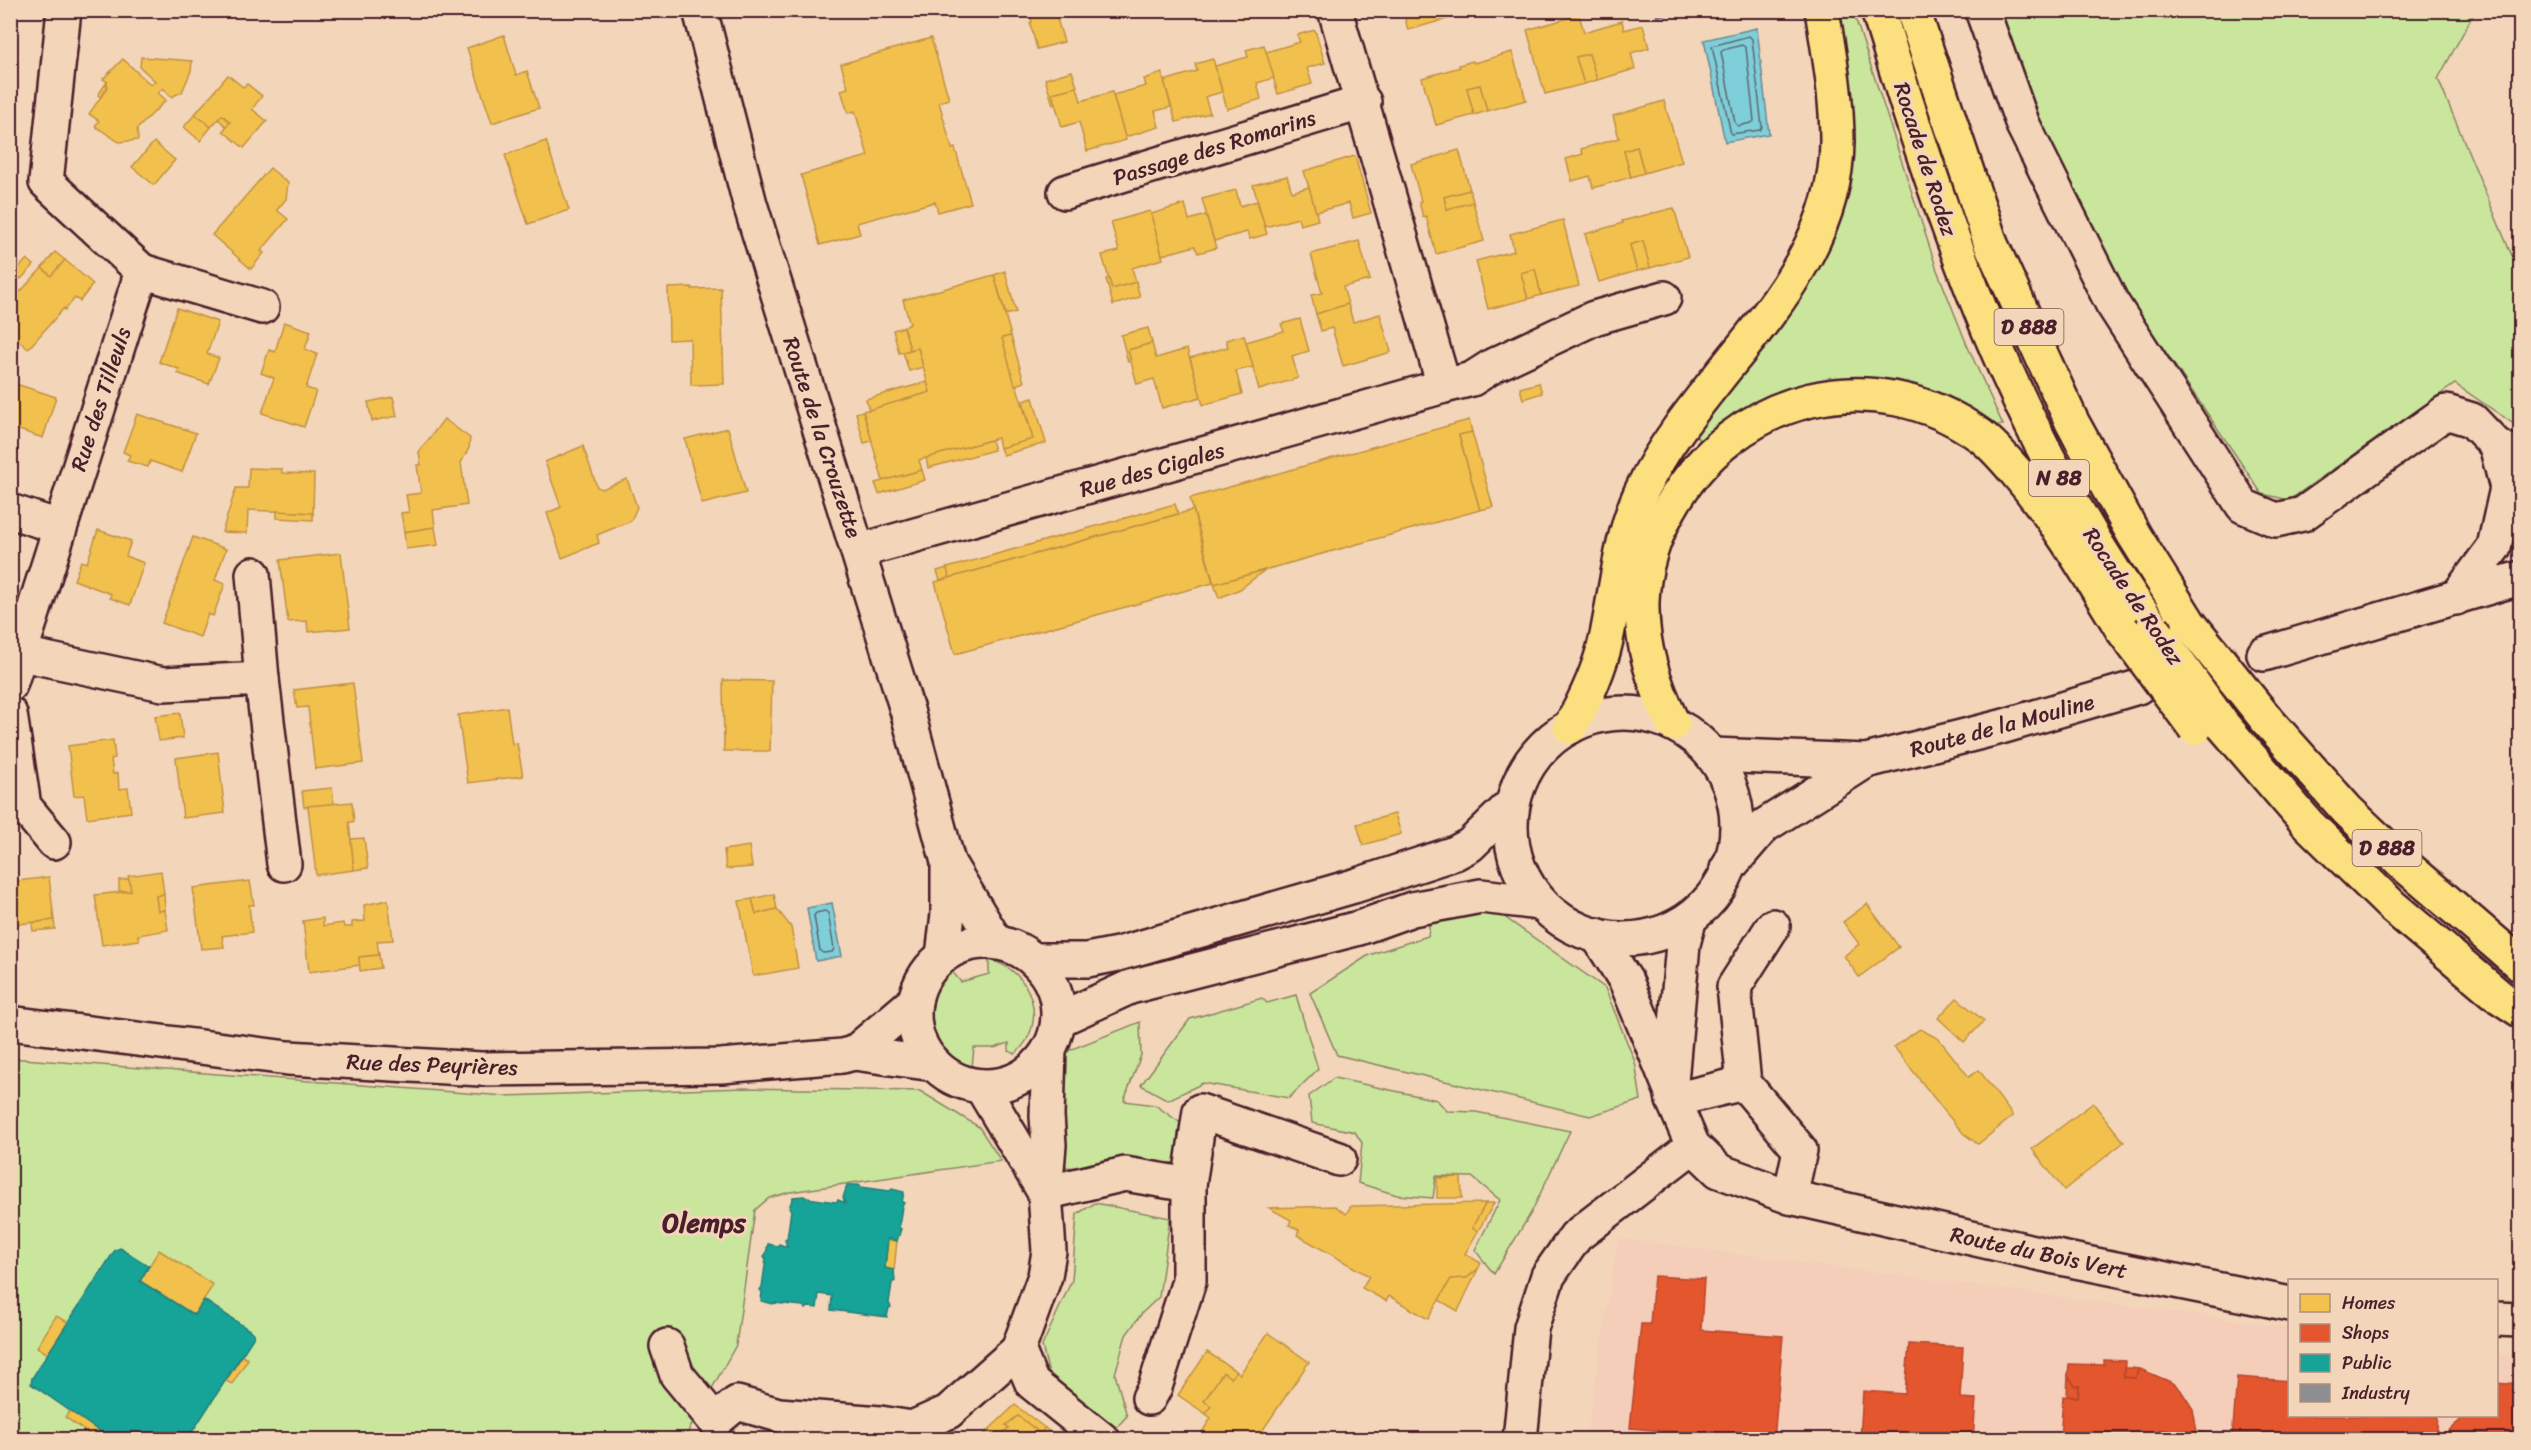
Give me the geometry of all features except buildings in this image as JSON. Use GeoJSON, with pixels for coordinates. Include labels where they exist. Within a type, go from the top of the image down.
{"type":"FeatureCollection","features":[{"type":"Feature","properties":{"kind":"highway"},"geometry":{"type":"LineString","coordinates":[[1570,727],[1586,699],[1600,661],[1631,516],[1643,486],[1680,428],[1775,306],[1819,229],[1833,187],[1837,141],[1834,90],[1822,10]]}},
{"type":"Feature","properties":{"kind":"highway","name":"Rocade de Rodez"},"geometry":{"type":"LineString","coordinates":[[1878,10],[1944,220],[1983,318],[2018,396],[2058,475],[2119,582],[2138,629],[2208,726],[2392,906],[2500,997],[2520,1010]]}},
{"type":"Feature","properties":{"kind":"highway","name":"Rocade de Rodez"},"geometry":{"type":"LineString","coordinates":[[1913,10],[1991,244],[2072,422],[2134,535],[2189,623],[2266,719],[2347,810],[2408,868],[2520,964]]}},
{"type":"Feature","properties":{"kind":"highway"},"geometry":{"type":"LineString","coordinates":[[1673,724],[1648,664],[1644,645],[1642,610],[1645,577],[1650,556],[1664,518],[1677,495],[1705,460],[1740,430],[1784,407],[1825,396],[1862,394],[1898,399],[1951,418],[1982,437],[1998,451],[2138,629]]}},
{"type":"Feature","properties":{"kind":"highway"},"geometry":{"type":"LineString","coordinates":[[2408,868],[2483,912],[2520,940]]}},
{"type":"Feature","properties":{"kind":"street"},"geometry":{"type":"LineString","coordinates":[[64,10],[46,182],[142,271],[262,307]]}},
{"type":"Feature","properties":{"kind":"street","name":"Route de la Crouzette"},"geometry":{"type":"LineString","coordinates":[[700,10],[750,204],[908,710],[948,862],[948,914],[943,956]]}},
{"type":"Feature","properties":{"kind":"street"},"geometry":{"type":"LineString","coordinates":[[1335,10],[1364,102],[1444,386]]}},
{"type":"Feature","properties":{"kind":"street"},"geometry":{"type":"LineString","coordinates":[[1982,10],[2023,125],[2112,303],[2243,506],[2276,520],[2303,514],[2446,412],[2472,420],[2508,451],[2507,488],[2494,547],[2456,598]]}},
{"type":"Feature","properties":{"kind":"street","name":"Passage des Romarins"},"geometry":{"type":"LineString","coordinates":[[1065,192],[1364,102]]}},
{"type":"Feature","properties":{"kind":"street","name":"Rue des Tilleuls"},"geometry":{"type":"LineString","coordinates":[[10,685],[22,654],[59,527],[142,271]]}},
{"type":"Feature","properties":{"kind":"street","name":"Rue des Cigales"},"geometry":{"type":"LineString","coordinates":[[859,551],[1472,379],[1494,365],[1594,318],[1664,298]]}},
{"type":"Feature","properties":{"kind":"street"},"geometry":{"type":"LineString","coordinates":[[10,511],[59,527]]}},
{"type":"Feature","properties":{"kind":"street"},"geometry":{"type":"LineString","coordinates":[[253,574],[262,679],[284,864]]}},
{"type":"Feature","properties":{"kind":"street"},"geometry":{"type":"LineString","coordinates":[[2264,654],[2520,578]]}},
{"type":"Feature","properties":{"kind":"street"},"geometry":{"type":"LineString","coordinates":[[22,654],[163,684],[262,679]]}},
{"type":"Feature","properties":{"kind":"street","name":"Route de la Mouline"},"geometry":{"type":"LineString","coordinates":[[1713,755],[1866,761],[2001,727],[2138,687]]}},
{"type":"Feature","properties":{"kind":"street"},"geometry":{"type":"LineString","coordinates":[[10,714],[24,806],[54,842]]}},
{"type":"Feature","properties":{"kind":"street"},"geometry":{"type":"LineString","coordinates":[[1624,714],[1641,715],[1673,724],[1693,736],[1713,755],[1731,790],[1736,808],[1736,836],[1733,854],[1727,869],[1707,902],[1689,921],[1652,935],[1624,939],[1597,935],[1567,923],[1540,903],[1518,870],[1510,832],[1512,804],[1517,788],[1535,756],[1545,744],[1570,727],[1589,719],[1624,714]]}},
{"type":"Feature","properties":{"kind":"street","name":"Route de la Mouline"},"geometry":{"type":"LineString","coordinates":[[1727,869],[1764,826],[1866,761]]}},
{"type":"Feature","properties":{"kind":"street"},"geometry":{"type":"LineString","coordinates":[[1035,960],[1088,960],[1118,954],[1401,871],[1455,853],[1470,845],[1512,804]]}},
{"type":"Feature","properties":{"kind":"street","name":"Route de la Crouzette"},"geometry":{"type":"LineString","coordinates":[[948,862],[996,942]]}},
{"type":"Feature","properties":{"kind":"street"},"geometry":{"type":"LineString","coordinates":[[667,1346],[677,1376],[709,1430],[737,1403],[779,1415],[880,1423],[915,1434],[948,1412],[1018,1350],[1045,1276],[1049,1251],[1045,1193],[1049,1145],[1047,1116],[1054,1034],[1057,998],[1049,977],[1035,960],[1017,948],[996,942],[977,942],[959,946],[930,968],[915,1001],[915,1023],[921,1045],[934,1064],[947,1075],[981,1086],[1002,1084],[1021,1077],[1037,1065],[1054,1034],[1130,987],[1359,928],[1412,909],[1481,896],[1540,903]]}},
{"type":"Feature","properties":{"kind":"street"},"geometry":{"type":"LineString","coordinates":[[1672,1095],[1683,944],[1689,921]]}},
{"type":"Feature","properties":{"kind":"street"},"geometry":{"type":"LineString","coordinates":[[1773,926],[1734,987],[1744,1083],[1800,1150],[1790,1197]]}},
{"type":"Feature","properties":{"kind":"street"},"geometry":{"type":"LineString","coordinates":[[1520,1440],[1531,1328],[1548,1276],[1576,1236],[1693,1146],[1630,991],[1597,935]]}},
{"type":"Feature","properties":{"kind":"street"},"geometry":{"type":"LineString","coordinates":[[854,1053],[915,1001]]}},
{"type":"Feature","properties":{"kind":"street","name":"Rue des Peyrières"},"geometry":{"type":"LineString","coordinates":[[10,1023],[288,1058],[481,1069],[721,1066],[842,1056],[854,1053],[934,1064]]}},
{"type":"Feature","properties":{"kind":"street"},"geometry":{"type":"LineString","coordinates":[[1672,1095],[1744,1083]]}},
{"type":"Feature","properties":{"kind":"street"},"geometry":{"type":"LineString","coordinates":[[981,1086],[1045,1193]]}},
{"type":"Feature","properties":{"kind":"street"},"geometry":{"type":"LineString","coordinates":[[1149,1398],[1155,1387],[1189,1281],[1189,1185],[1200,1111],[1339,1160]]}},
{"type":"Feature","properties":{"kind":"street","name":"Route du Bois Vert"},"geometry":{"type":"LineString","coordinates":[[1693,1146],[1719,1171],[1790,1197],[2051,1256],[2288,1304]]}},
{"type":"Feature","properties":{"kind":"street"},"geometry":{"type":"LineString","coordinates":[[1045,1193],[1125,1174],[1189,1185]]}},
{"type":"Feature","properties":{"kind":"street"},"geometry":{"type":"LineString","coordinates":[[2498,1319],[2520,1320]]}},
{"type":"Feature","properties":{"kind":"street"},"geometry":{"type":"LineString","coordinates":[[1018,1350],[1032,1383],[1103,1440]]}},
{"type":"Feature","properties":{"kind":"shaded area"},"geometry":{"type":"Polygon","coordinates":[[[1618,1238],[2288,1327],[2288,1417],[2498,1417],[2498,1354],[2520,1357],[2520,1439],[1586,1440],[1618,1238]]]}},
{"type":"Feature","properties":{"kind":"green space"},"geometry":{"type":"Polygon","coordinates":[[[1836,11],[1853,11],[1937,270],[2003,425],[1996,425],[1932,394],[1901,384],[1870,379],[1839,379],[1807,384],[1775,395],[1736,415],[1700,440],[1696,436],[1840,217],[1852,172],[1850,121],[1836,11]]]}},
{"type":"Feature","properties":{"kind":"green space"},"geometry":{"type":"Polygon","coordinates":[[[1997,11],[2475,11],[2438,79],[2520,272],[2520,428],[2455,384],[2289,500],[2262,494],[2133,304],[2052,148],[1997,11]]]}},
{"type":"Feature","properties":{"kind":"green space"},"geometry":{"type":"Polygon","coordinates":[[[1493,909],[1605,988],[1635,1062],[1641,1100],[1590,1116],[1337,1055],[1310,993],[1369,955],[1428,936],[1430,921],[1493,909]]]}},
{"type":"Feature","properties":{"kind":"green space"},"geometry":{"type":"Polygon","coordinates":[[[989,960],[1004,965],[1016,974],[1025,986],[1031,999],[1032,1028],[1026,1042],[1015,1054],[1009,1051],[1009,1043],[994,1048],[974,1048],[972,1067],[955,1061],[942,1051],[933,1039],[928,1026],[927,1011],[930,997],[938,982],[950,969],[961,982],[989,974],[989,960]]]}},
{"type":"Feature","properties":{"kind":"green space"},"geometry":{"type":"Polygon","coordinates":[[[1296,995],[1318,1069],[1289,1098],[1203,1083],[1168,1100],[1141,1085],[1190,1019],[1262,998],[1267,1003],[1296,995]]]}},
{"type":"Feature","properties":{"kind":"green space"},"geometry":{"type":"Polygon","coordinates":[[[1140,1022],[1141,1055],[1124,1101],[1155,1105],[1189,1129],[1178,1162],[1109,1171],[1066,1167],[1058,1130],[1053,1085],[1067,1051],[1140,1022]]]}},
{"type":"Feature","properties":{"kind":"green space"},"geometry":{"type":"Polygon","coordinates":[[[10,1058],[505,1096],[744,1088],[920,1091],[979,1127],[1001,1161],[790,1192],[769,1198],[755,1210],[736,1345],[684,1439],[11,1439],[10,1058]]]}},
{"type":"Feature","properties":{"kind":"green space"},"geometry":{"type":"Polygon","coordinates":[[[1334,1078],[1437,1100],[1447,1111],[1476,1112],[1570,1131],[1531,1213],[1494,1274],[1475,1250],[1500,1200],[1472,1177],[1436,1176],[1433,1198],[1397,1195],[1358,1183],[1362,1143],[1355,1132],[1312,1123],[1309,1096],[1334,1078]]]}},
{"type":"Feature","properties":{"kind":"green space"},"geometry":{"type":"Polygon","coordinates":[[[1095,1203],[1170,1218],[1159,1297],[1142,1313],[1126,1335],[1115,1374],[1127,1416],[1115,1429],[1050,1378],[1042,1346],[1072,1280],[1077,1214],[1095,1203]]]}},
{"type":"Feature","properties":{"kind":"water"},"geometry":{"type":"Polygon","coordinates":[[[1757,28],[1769,134],[1725,142],[1704,40],[1757,28]]]}},
{"type":"Feature","properties":{"kind":"water"},"geometry":{"type":"Polygon","coordinates":[[[832,903],[842,956],[816,961],[807,908],[832,903]]]}},
{"type":"Feature","properties":{"kind":"tunnel"},"geometry":{"type":"LineString","coordinates":[[2160,681],[2264,654]]}},
{"type":"Feature","properties":{"kind":"district","name":"Olemps"},"geometry":{"type":"Point","coordinates":[704,1223]}}]}
